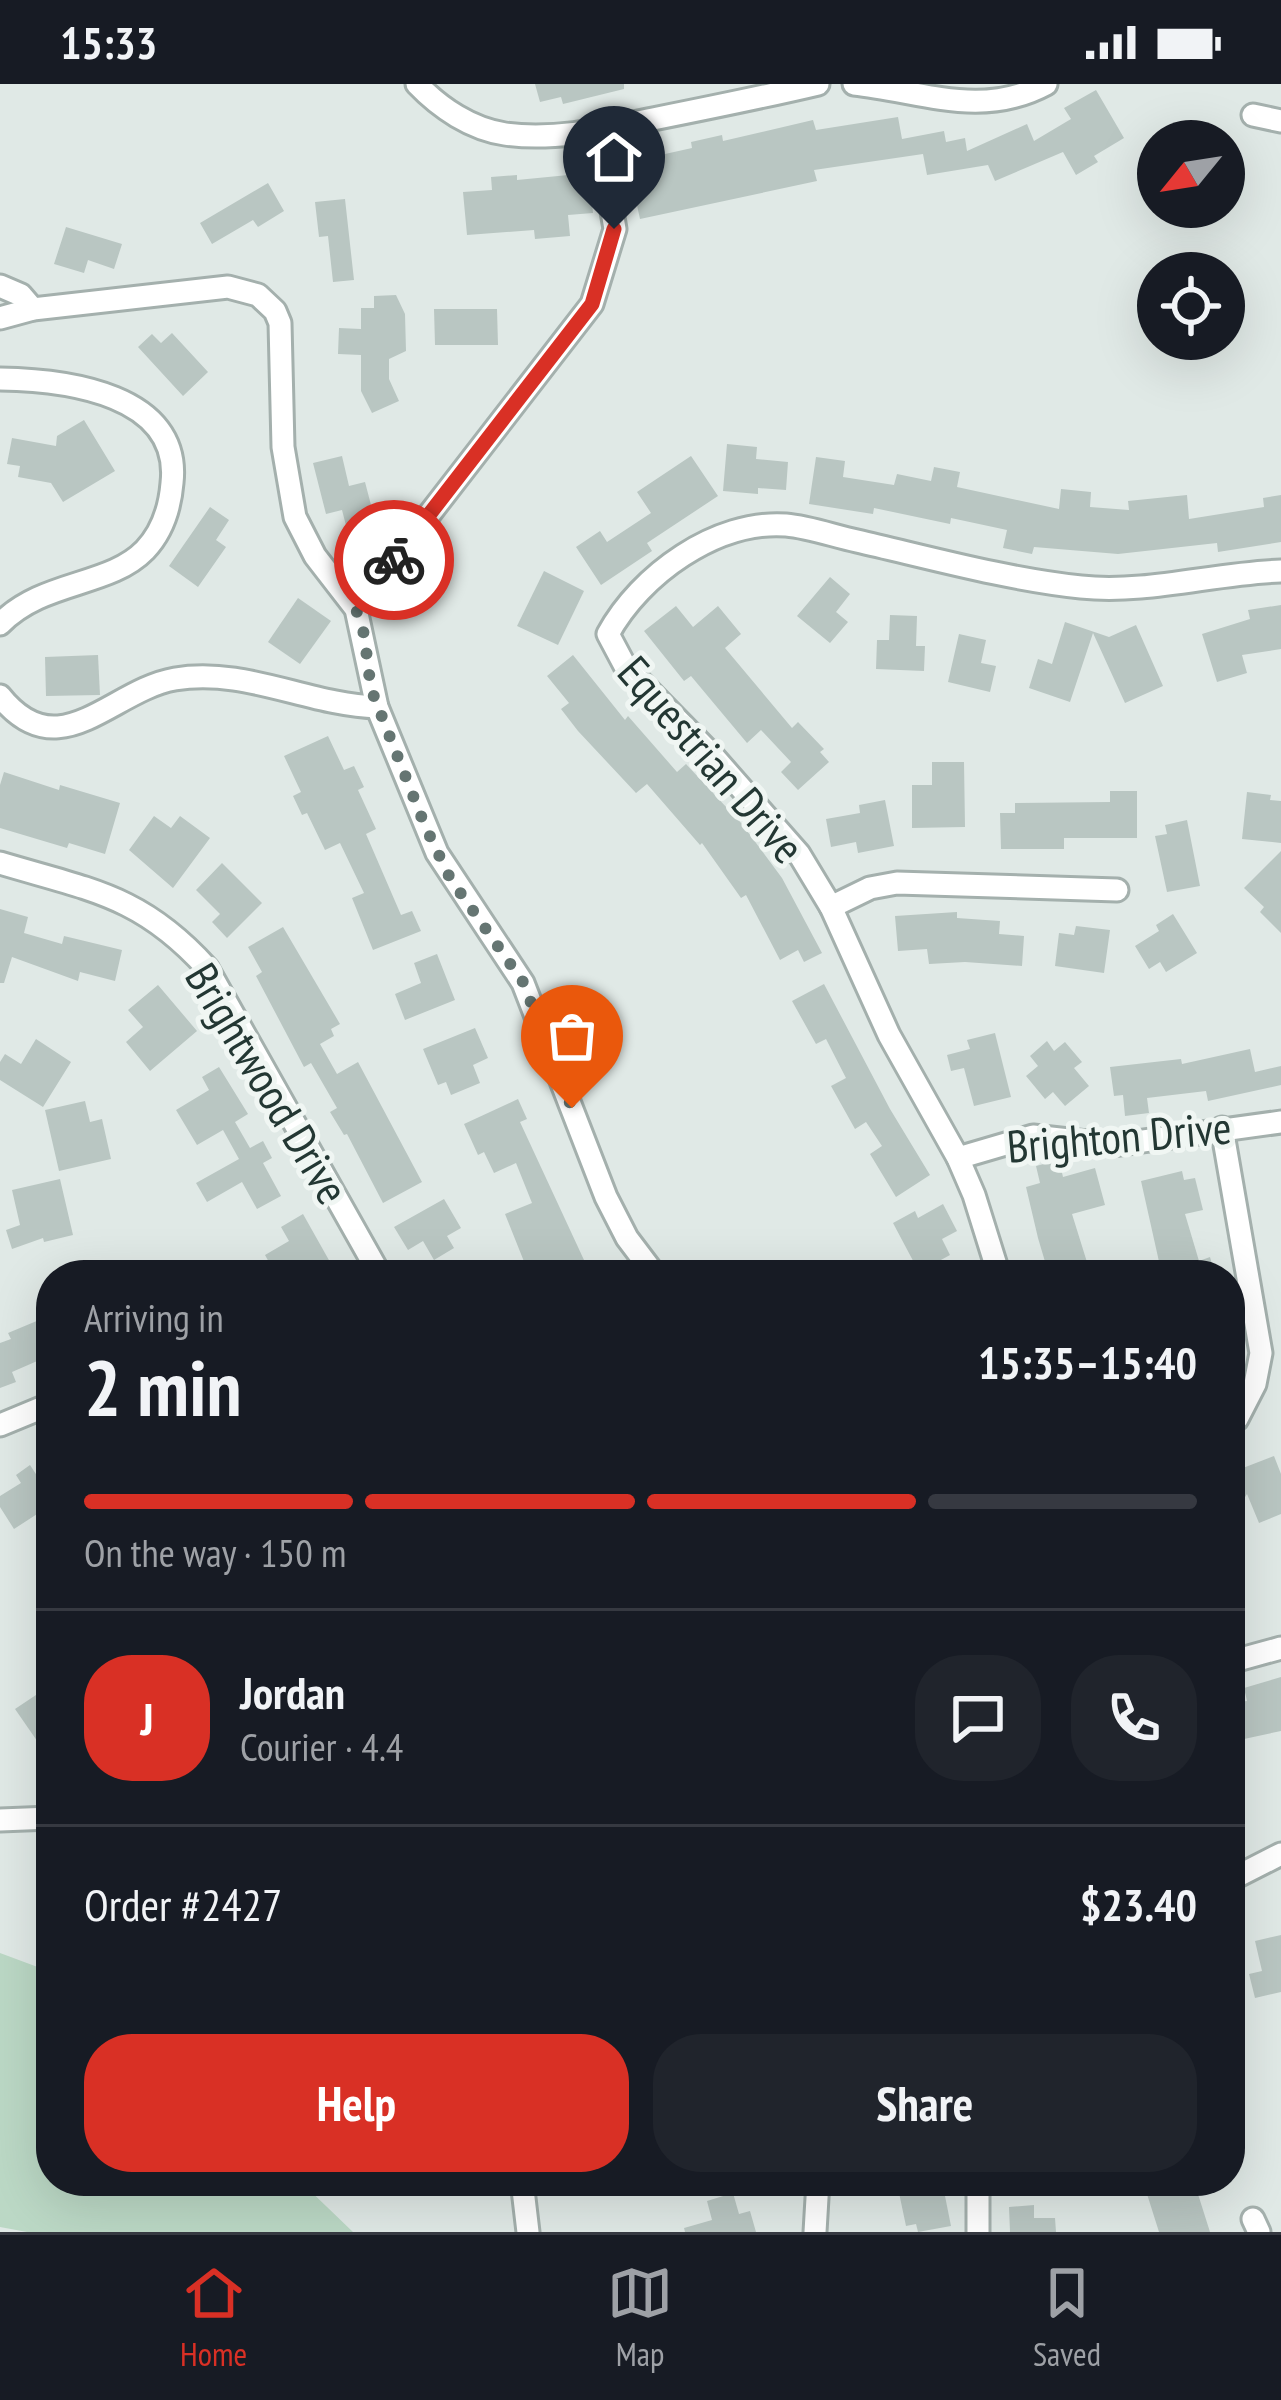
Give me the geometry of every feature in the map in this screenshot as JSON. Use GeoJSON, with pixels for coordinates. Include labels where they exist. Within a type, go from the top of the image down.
{"type":"FeatureCollection","features":[{"type":"Feature","properties":{"kind":"street"},"geometry":{"type":"LineString","coordinates":[[417,84],[447,110],[501,134],[558,135],[818,84]]}},
{"type":"Feature","properties":{"kind":"street"},"geometry":{"type":"LineString","coordinates":[[854,84],[941,101],[994,103],[1046,84]]}},
{"type":"Feature","properties":{"kind":"street"},"geometry":{"type":"LineString","coordinates":[[1253,115],[1281,121]]}},
{"type":"Feature","properties":{"kind":"street"},"geometry":{"type":"LineString","coordinates":[[356,609],[592,304],[614,229],[598,130]]}},
{"type":"Feature","properties":{"kind":"street"},"geometry":{"type":"LineString","coordinates":[[0,286],[21,295],[33,309]]}},
{"type":"Feature","properties":{"kind":"street"},"geometry":{"type":"LineString","coordinates":[[0,318],[33,309],[229,287],[247,290],[267,302],[280,323],[283,447],[290,498],[315,556],[356,609],[377,707],[444,865],[523,982],[606,1197],[644,1260]]}},
{"type":"Feature","properties":{"kind":"street"},"geometry":{"type":"LineString","coordinates":[[0,379],[87,390],[145,412],[166,436],[173,473],[165,520],[144,551],[115,568],[48,591],[0,625]]}},
{"type":"Feature","properties":{"kind":"street","name":"Equestrian Drive"},"geometry":{"type":"LineString","coordinates":[[994,1260],[958,1158],[880,1016],[831,907],[799,854],[712,755],[625,667],[608,634],[621,609],[670,566],[701,544],[742,528],[787,525],[1033,580],[1087,587],[1281,571]]}},
{"type":"Feature","properties":{"kind":"street"},"geometry":{"type":"LineString","coordinates":[[0,697],[23,719],[51,727],[70,727],[175,679],[242,680],[352,706],[377,707]]}},
{"type":"Feature","properties":{"kind":"street","name":"Brightwood Drive"},"geometry":{"type":"LineString","coordinates":[[0,863],[121,899],[177,935],[207,968],[372,1260]]}},
{"type":"Feature","properties":{"kind":"street"},"geometry":{"type":"LineString","coordinates":[[831,907],[870,888],[897,883],[1118,890]]}},
{"type":"Feature","properties":{"kind":"street","name":"Brighton Drive"},"geometry":{"type":"LineString","coordinates":[[958,1158],[1033,1136],[1114,1145],[1281,1122]]}},
{"type":"Feature","properties":{"kind":"street"},"geometry":{"type":"LineString","coordinates":[[1222,1129],[1245,1260]]}},
{"type":"Feature","properties":{"kind":"street"},"geometry":{"type":"LineString","coordinates":[[1245,1261],[1261,1353],[1255,1384],[1245,1403]]}},
{"type":"Feature","properties":{"kind":"street"},"geometry":{"type":"LineString","coordinates":[[0,1425],[36,1410]]}},
{"type":"Feature","properties":{"kind":"street"},"geometry":{"type":"LineString","coordinates":[[1245,1658],[1281,1648]]}},
{"type":"Feature","properties":{"kind":"street"},"geometry":{"type":"LineString","coordinates":[[0,1820],[36,1819]]}},
{"type":"Feature","properties":{"kind":"street"},"geometry":{"type":"LineString","coordinates":[[1245,1872],[1281,1854]]}},
{"type":"Feature","properties":{"kind":"street"},"geometry":{"type":"LineString","coordinates":[[524,2196],[528,2232]]}},
{"type":"Feature","properties":{"kind":"street"},"geometry":{"type":"LineString","coordinates":[[815,2232],[817,2196]]}},
{"type":"Feature","properties":{"kind":"street"},"geometry":{"type":"LineString","coordinates":[[978,2196],[978,2232]]}},
{"type":"Feature","properties":{"kind":"green space"},"geometry":{"type":"Polygon","coordinates":[[[0,1953],[36,1966],[36,2196],[316,2196],[353,2232],[27,2232],[0,2227],[0,1953]]]}},
{"type":"Feature","properties":{"kind":"building"},"geometry":{"type":"Polygon","coordinates":[[[535,84],[624,84],[624,89],[563,104],[561,97],[540,102],[535,84]]]}},
{"type":"Feature","properties":{"kind":"building"},"geometry":{"type":"Polygon","coordinates":[[[1096,90],[1124,138],[1094,156],[1098,162],[1076,175],[1063,152],[995,181],[988,165],[927,175],[923,154],[814,170],[817,181],[640,219],[631,178],[660,171],[656,156],[692,148],[691,142],[722,135],[723,141],[813,120],[816,130],[898,117],[902,139],[944,131],[946,142],[965,138],[967,151],[1027,124],[1034,141],[1071,119],[1064,108],[1096,90]]]}},
{"type":"Feature","properties":{"kind":"building"},"geometry":{"type":"Polygon","coordinates":[[[589,173],[593,213],[568,215],[570,236],[535,239],[534,230],[467,235],[463,192],[492,190],[491,177],[517,175],[517,180],[589,173]]]}},
{"type":"Feature","properties":{"kind":"building"},"geometry":{"type":"Polygon","coordinates":[[[268,183],[284,211],[258,227],[253,220],[212,244],[200,223],[268,183]]]}},
{"type":"Feature","properties":{"kind":"building"},"geometry":{"type":"Polygon","coordinates":[[[345,199],[354,280],[333,282],[328,236],[319,237],[315,202],[345,199]]]}},
{"type":"Feature","properties":{"kind":"building"},"geometry":{"type":"Polygon","coordinates":[[[66,227],[122,244],[114,269],[88,260],[84,273],[54,264],[66,227]]]}},
{"type":"Feature","properties":{"kind":"building"},"geometry":{"type":"Polygon","coordinates":[[[396,295],[405,314],[406,351],[389,359],[389,379],[399,401],[372,413],[361,391],[361,355],[338,354],[339,328],[361,329],[361,308],[374,308],[374,296],[396,295]]]}},
{"type":"Feature","properties":{"kind":"building"},"geometry":{"type":"Polygon","coordinates":[[[434,309],[497,309],[498,345],[435,345],[434,309]]]}},
{"type":"Feature","properties":{"kind":"building"},"geometry":{"type":"Polygon","coordinates":[[[172,333],[208,372],[183,396],[138,347],[152,334],[161,343],[172,333]]]}},
{"type":"Feature","properties":{"kind":"building"},"geometry":{"type":"Polygon","coordinates":[[[84,420],[115,471],[63,502],[51,483],[18,477],[20,466],[7,464],[12,438],[56,446],[57,436],[84,420]]]}},
{"type":"Feature","properties":{"kind":"building"},"geometry":{"type":"Polygon","coordinates":[[[727,444],[757,447],[756,459],[788,462],[786,490],[723,491],[727,444]]]}},
{"type":"Feature","properties":{"kind":"building"},"geometry":{"type":"Polygon","coordinates":[[[342,456],[349,486],[365,482],[371,505],[380,503],[385,523],[369,527],[371,535],[350,541],[342,510],[326,514],[313,463],[342,456]]]}},
{"type":"Feature","properties":{"kind":"building"},"geometry":{"type":"Polygon","coordinates":[[[691,456],[718,496],[647,543],[652,551],[601,585],[576,547],[600,531],[607,542],[651,513],[637,492],[691,456]]]}},
{"type":"Feature","properties":{"kind":"building"},"geometry":{"type":"Polygon","coordinates":[[[816,457],[845,461],[843,477],[894,485],[897,474],[931,481],[934,467],[960,472],[957,487],[1059,509],[1061,489],[1091,492],[1090,507],[1129,510],[1128,501],[1187,495],[1189,519],[1264,507],[1263,498],[1281,495],[1281,542],[1218,552],[1217,543],[1118,554],[1034,547],[1032,554],[1003,548],[1007,530],[951,518],[950,524],[874,508],[873,514],[809,504],[816,457]]]}},
{"type":"Feature","properties":{"kind":"building"},"geometry":{"type":"Polygon","coordinates":[[[210,507],[229,520],[216,540],[226,547],[198,587],[169,566],[210,507]]]}},
{"type":"Feature","properties":{"kind":"building"},"geometry":{"type":"Polygon","coordinates":[[[544,571],[584,591],[558,645],[517,626],[544,571]]]}},
{"type":"Feature","properties":{"kind":"building"},"geometry":{"type":"Polygon","coordinates":[[[830,577],[850,594],[836,612],[848,622],[830,643],[797,616],[830,577]]]}},
{"type":"Feature","properties":{"kind":"building"},"geometry":{"type":"Polygon","coordinates":[[[298,598],[331,621],[300,664],[268,642],[298,598]]]}},
{"type":"Feature","properties":{"kind":"building"},"geometry":{"type":"Polygon","coordinates":[[[1281,605],[1281,649],[1242,655],[1247,673],[1217,682],[1202,634],[1250,619],[1248,610],[1281,605]]]}},
{"type":"Feature","properties":{"kind":"building"},"geometry":{"type":"Polygon","coordinates":[[[676,606],[693,627],[718,606],[741,634],[725,648],[792,728],[798,722],[824,749],[820,752],[829,762],[798,790],[781,772],[791,762],[761,730],[747,743],[691,676],[684,681],[644,631],[676,606]]]}},
{"type":"Feature","properties":{"kind":"building"},"geometry":{"type":"Polygon","coordinates":[[[890,615],[917,616],[916,646],[925,646],[924,671],[876,669],[877,640],[889,640],[890,615]]]}},
{"type":"Feature","properties":{"kind":"building"},"geometry":{"type":"Polygon","coordinates":[[[1065,622],[1109,637],[1136,625],[1163,686],[1125,703],[1093,633],[1070,702],[1029,688],[1038,659],[1052,664],[1065,622]]]}},
{"type":"Feature","properties":{"kind":"building"},"geometry":{"type":"Polygon","coordinates":[[[959,634],[986,640],[981,663],[996,666],[990,692],[948,682],[959,634]]]}},
{"type":"Feature","properties":{"kind":"building"},"geometry":{"type":"Polygon","coordinates":[[[98,655],[100,695],[46,696],[45,657],[98,655]]]}},
{"type":"Feature","properties":{"kind":"building"},"geometry":{"type":"Polygon","coordinates":[[[573,655],[625,720],[628,716],[677,772],[686,764],[742,824],[782,878],[822,953],[804,962],[798,950],[780,960],[746,895],[741,898],[702,843],[647,784],[636,793],[578,731],[561,709],[569,703],[547,676],[573,655]]]}},
{"type":"Feature","properties":{"kind":"building"},"geometry":{"type":"Polygon","coordinates":[[[328,736],[344,770],[354,766],[364,787],[358,790],[376,829],[366,834],[401,915],[412,911],[421,931],[373,950],[352,898],[364,893],[340,843],[325,850],[307,813],[302,815],[293,796],[301,792],[284,756],[328,736]]]}},
{"type":"Feature","properties":{"kind":"building"},"geometry":{"type":"Polygon","coordinates":[[[932,762],[964,762],[965,827],[912,828],[912,785],[932,785],[932,762]]]}},
{"type":"Feature","properties":{"kind":"building"},"geometry":{"type":"Polygon","coordinates":[[[4,772],[120,803],[105,854],[0,828],[4,772]]]}},
{"type":"Feature","properties":{"kind":"building"},"geometry":{"type":"Polygon","coordinates":[[[1110,791],[1137,791],[1137,838],[1064,838],[1064,849],[1001,849],[1000,813],[1015,813],[1015,803],[1110,802],[1110,791]]]}},
{"type":"Feature","properties":{"kind":"building"},"geometry":{"type":"Polygon","coordinates":[[[1247,792],[1281,801],[1281,843],[1242,839],[1247,792]]]}},
{"type":"Feature","properties":{"kind":"building"},"geometry":{"type":"Polygon","coordinates":[[[885,800],[894,846],[858,853],[856,842],[831,847],[826,819],[860,813],[859,805],[885,800]]]}},
{"type":"Feature","properties":{"kind":"building"},"geometry":{"type":"Polygon","coordinates":[[[154,816],[171,828],[180,816],[210,838],[173,888],[129,850],[154,816]]]}},
{"type":"Feature","properties":{"kind":"building"},"geometry":{"type":"Polygon","coordinates":[[[1187,820],[1200,886],[1167,892],[1155,836],[1167,834],[1165,825],[1187,820]]]}},
{"type":"Feature","properties":{"kind":"building"},"geometry":{"type":"Polygon","coordinates":[[[1281,851],[1281,933],[1244,888],[1281,851]]]}},
{"type":"Feature","properties":{"kind":"building"},"geometry":{"type":"Polygon","coordinates":[[[222,863],[262,903],[227,938],[212,922],[220,914],[196,890],[222,863]]]}},
{"type":"Feature","properties":{"kind":"building"},"geometry":{"type":"Polygon","coordinates":[[[0,909],[28,917],[24,933],[62,944],[64,936],[122,950],[115,981],[80,972],[78,981],[12,957],[4,983],[0,983],[0,909]]]}},
{"type":"Feature","properties":{"kind":"building"},"geometry":{"type":"Polygon","coordinates":[[[957,912],[957,918],[1000,921],[999,934],[1024,936],[1022,966],[929,964],[927,949],[898,951],[895,916],[957,912]]]}},
{"type":"Feature","properties":{"kind":"building"},"geometry":{"type":"Polygon","coordinates":[[[1173,914],[1197,953],[1166,972],[1160,962],[1149,969],[1135,946],[1159,931],[1156,925],[1173,914]]]}},
{"type":"Feature","properties":{"kind":"building"},"geometry":{"type":"Polygon","coordinates":[[[1076,926],[1110,930],[1104,973],[1055,966],[1059,933],[1074,935],[1076,926]]]}},
{"type":"Feature","properties":{"kind":"building"},"geometry":{"type":"Polygon","coordinates":[[[283,927],[340,1024],[331,1029],[334,1036],[320,1044],[337,1074],[358,1062],[422,1182],[383,1203],[347,1134],[330,1112],[337,1108],[311,1063],[304,1067],[256,976],[262,972],[248,947],[283,927]]]}},
{"type":"Feature","properties":{"kind":"building"},"geometry":{"type":"Polygon","coordinates":[[[437,954],[455,1000],[405,1020],[395,994],[421,983],[414,963],[437,954]]]}},
{"type":"Feature","properties":{"kind":"building"},"geometry":{"type":"Polygon","coordinates":[[[824,984],[930,1175],[896,1197],[870,1154],[882,1146],[866,1122],[855,1129],[831,1086],[846,1078],[826,1039],[816,1044],[792,1001],[824,984]]]}},
{"type":"Feature","properties":{"kind":"building"},"geometry":{"type":"Polygon","coordinates":[[[158,985],[197,1031],[150,1071],[126,1042],[143,1027],[128,1010],[158,985]]]}},
{"type":"Feature","properties":{"kind":"building"},"geometry":{"type":"Polygon","coordinates":[[[475,1028],[488,1058],[473,1065],[480,1083],[451,1095],[446,1082],[438,1085],[423,1049],[475,1028]]]}},
{"type":"Feature","properties":{"kind":"building"},"geometry":{"type":"Polygon","coordinates":[[[995,1033],[1011,1097],[974,1106],[964,1068],[951,1071],[947,1055],[970,1049],[967,1040],[995,1033]]]}},
{"type":"Feature","properties":{"kind":"building"},"geometry":{"type":"Polygon","coordinates":[[[36,1039],[71,1062],[43,1107],[0,1080],[5,1054],[21,1064],[36,1039]]]}},
{"type":"Feature","properties":{"kind":"building"},"geometry":{"type":"Polygon","coordinates":[[[1047,1041],[1054,1051],[1065,1042],[1082,1062],[1074,1068],[1089,1086],[1065,1106],[1053,1092],[1045,1099],[1026,1076],[1038,1066],[1030,1056],[1047,1041]]]}},
{"type":"Feature","properties":{"kind":"building"},"geometry":{"type":"Polygon","coordinates":[[[1250,1049],[1255,1072],[1281,1066],[1281,1085],[1208,1101],[1206,1091],[1147,1098],[1149,1113],[1125,1116],[1123,1095],[1114,1096],[1110,1067],[1181,1059],[1182,1064],[1250,1049]]]}},
{"type":"Feature","properties":{"kind":"building"},"geometry":{"type":"Polygon","coordinates":[[[219,1067],[248,1114],[235,1122],[250,1148],[263,1141],[272,1158],[263,1163],[281,1196],[257,1209],[242,1182],[207,1202],[196,1183],[239,1159],[223,1130],[197,1145],[176,1110],[209,1090],[202,1077],[219,1067]]]}},
{"type":"Feature","properties":{"kind":"building"},"geometry":{"type":"Polygon","coordinates":[[[518,1099],[527,1119],[520,1122],[584,1260],[523,1260],[505,1214],[532,1203],[516,1163],[494,1173],[484,1152],[478,1155],[464,1124],[518,1099]]]}},
{"type":"Feature","properties":{"kind":"building"},"geometry":{"type":"Polygon","coordinates":[[[85,1101],[90,1122],[102,1119],[111,1159],[59,1171],[45,1110],[85,1101]]]}},
{"type":"Feature","properties":{"kind":"building"},"geometry":{"type":"Polygon","coordinates":[[[1059,1160],[1063,1177],[1095,1168],[1105,1205],[1072,1214],[1086,1260],[1045,1260],[1026,1187],[1040,1183],[1036,1166],[1059,1160]]]}},
{"type":"Feature","properties":{"kind":"building"},"geometry":{"type":"Polygon","coordinates":[[[1182,1171],[1184,1180],[1195,1178],[1203,1210],[1185,1214],[1199,1260],[1159,1260],[1141,1181],[1182,1171]]]}},
{"type":"Feature","properties":{"kind":"building"},"geometry":{"type":"Polygon","coordinates":[[[60,1179],[73,1235],[44,1242],[43,1238],[12,1249],[6,1230],[20,1225],[12,1190],[60,1179]]]}},
{"type":"Feature","properties":{"kind":"building"},"geometry":{"type":"Polygon","coordinates":[[[444,1199],[461,1228],[447,1236],[454,1248],[434,1260],[423,1241],[408,1250],[394,1227],[444,1199]]]}},
{"type":"Feature","properties":{"kind":"building"},"geometry":{"type":"Polygon","coordinates":[[[943,1204],[957,1231],[942,1239],[950,1255],[941,1260],[913,1260],[893,1223],[915,1211],[918,1218],[943,1204]]]}},
{"type":"Feature","properties":{"kind":"building"},"geometry":{"type":"Polygon","coordinates":[[[303,1214],[329,1260],[268,1260],[265,1255],[289,1241],[281,1227],[303,1214]]]}},
{"type":"Feature","properties":{"kind":"building"},"geometry":{"type":"Polygon","coordinates":[[[36,1321],[36,1362],[12,1372],[16,1382],[0,1388],[0,1343],[11,1339],[8,1333],[36,1321]]]}},
{"type":"Feature","properties":{"kind":"building"},"geometry":{"type":"Polygon","coordinates":[[[1274,1456],[1281,1474],[1281,1514],[1259,1523],[1247,1494],[1245,1497],[1245,1467],[1274,1456]]]}},
{"type":"Feature","properties":{"kind":"building"},"geometry":{"type":"Polygon","coordinates":[[[30,1465],[36,1474],[36,1515],[14,1529],[0,1507],[0,1496],[21,1483],[16,1475],[30,1465]]]}},
{"type":"Feature","properties":{"kind":"building"},"geometry":{"type":"Polygon","coordinates":[[[1281,1677],[1281,1731],[1245,1739],[1245,1688],[1281,1677]]]}},
{"type":"Feature","properties":{"kind":"building"},"geometry":{"type":"Polygon","coordinates":[[[36,1695],[36,1739],[15,1709],[36,1695]]]}},
{"type":"Feature","properties":{"kind":"building"},"geometry":{"type":"Polygon","coordinates":[[[1281,1935],[1281,1992],[1255,1998],[1249,1974],[1262,1971],[1255,1941],[1281,1935]]]}},
{"type":"Feature","properties":{"kind":"building"},"geometry":{"type":"Polygon","coordinates":[[[734,2196],[739,2214],[750,2211],[756,2232],[685,2232],[684,2228],[712,2220],[707,2201],[734,2196]]]}},
{"type":"Feature","properties":{"kind":"building"},"geometry":{"type":"Polygon","coordinates":[[[900,2196],[945,2196],[951,2226],[918,2232],[916,2224],[906,2226],[900,2196]]]}},
{"type":"Feature","properties":{"kind":"building"},"geometry":{"type":"Polygon","coordinates":[[[1148,2196],[1199,2196],[1210,2232],[1159,2232],[1148,2196]]]}},
{"type":"Feature","properties":{"kind":"building"},"geometry":{"type":"Polygon","coordinates":[[[1034,2205],[1034,2218],[1055,2218],[1056,2232],[1010,2232],[1009,2207],[1034,2205]]]}},
{"type":"Feature","properties":{"kind":"way so far"},"geometry":{"type":"LineString","coordinates":[[394,560],[356,609],[371,689],[437,853],[523,982],[572,1108]]}},
{"type":"Feature","properties":{"kind":"route"},"geometry":{"type":"LineString","coordinates":[[394,560],[592,304],[614,229]]}}]}
